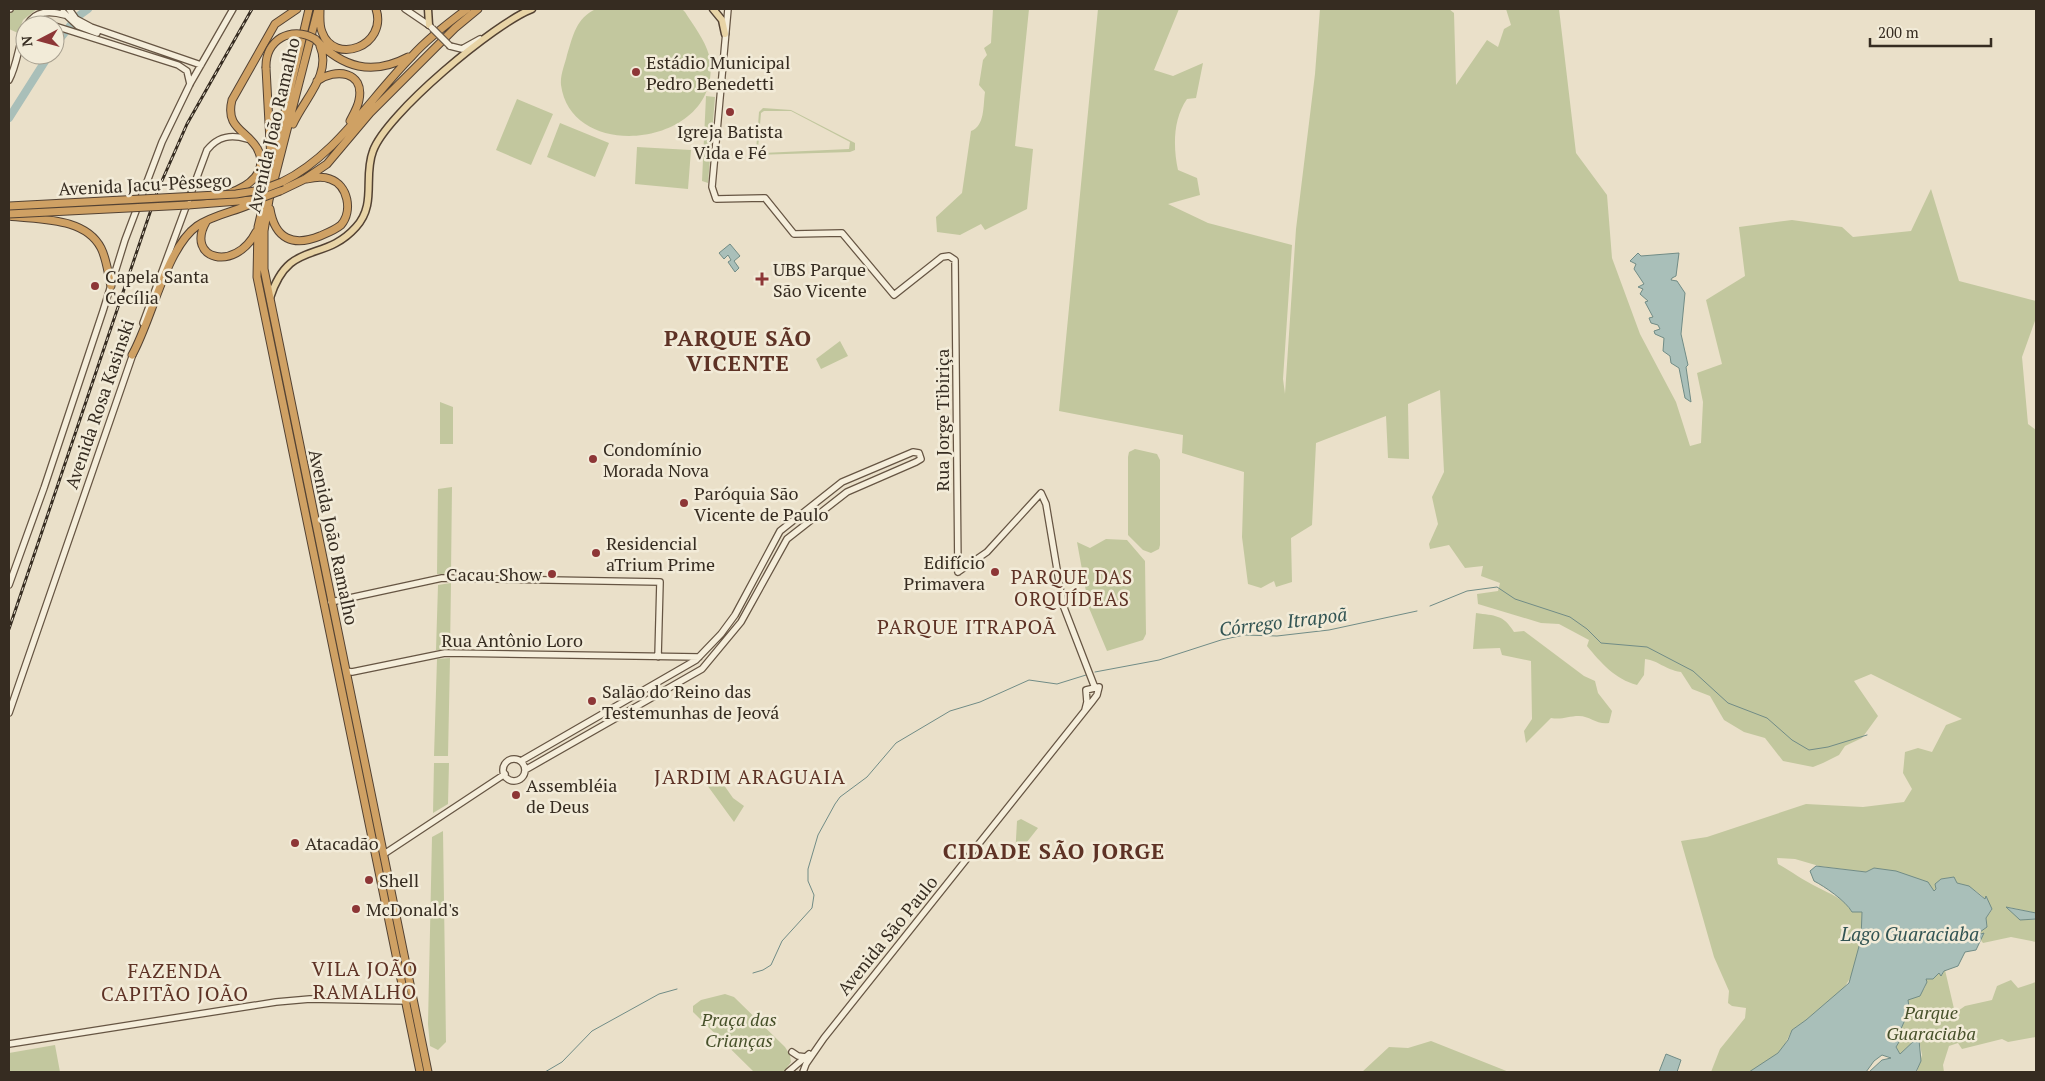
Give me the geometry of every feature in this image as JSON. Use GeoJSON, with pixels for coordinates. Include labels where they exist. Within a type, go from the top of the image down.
{"type":"FeatureCollection","features":[{"type":"Feature","properties":{"kind":"highway"},"geometry":{"type":"LineString","coordinates":[[223,195],[247,186],[256,178],[260,164],[258,150],[232,119],[232,100],[275,24],[296,9]]}},
{"type":"Feature","properties":{"kind":"highway","name":"Avenida João Ramalho"},"geometry":{"type":"LineString","coordinates":[[309,9],[258,227],[256,262],[258,285],[407,1001],[420,1072]]}},
{"type":"Feature","properties":{"kind":"highway"},"geometry":{"type":"LineString","coordinates":[[319,9],[321,30],[324,38],[333,46],[349,49],[361,46],[374,35],[379,22],[376,9]]}},
{"type":"Feature","properties":{"kind":"highway","name":"Avenida João Ramalho"},"geometry":{"type":"LineString","coordinates":[[319,9],[299,75],[286,137],[266,199],[263,260],[269,300],[428,1072]]}},
{"type":"Feature","properties":{"kind":"highway"},"geometry":{"type":"LineString","coordinates":[[272,168],[266,68],[267,53],[281,37],[295,33],[317,41],[338,59],[366,68],[392,65],[412,55],[467,9]]}},
{"type":"Feature","properties":{"kind":"highway"},"geometry":{"type":"LineString","coordinates":[[305,179],[327,164],[370,113],[455,28],[478,9]]}},
{"type":"Feature","properties":{"kind":"highway"},"geometry":{"type":"LineString","coordinates":[[286,137],[324,63],[317,41]]}},
{"type":"Feature","properties":{"kind":"highway","name":"Avenida Jacu-Pêssego"},"geometry":{"type":"LineString","coordinates":[[9,206],[223,195],[261,190],[282,182],[313,164],[345,131],[412,55]]}},
{"type":"Feature","properties":{"kind":"highway"},"geometry":{"type":"LineString","coordinates":[[315,83],[330,74],[338,72],[351,76],[358,85],[360,99],[345,131]]}},
{"type":"Feature","properties":{"kind":"highway"},"geometry":{"type":"LineString","coordinates":[[132,355],[147,326],[170,265],[188,234],[207,220],[266,199],[274,226],[283,236],[290,240],[306,241],[339,227],[346,216],[347,203],[342,188],[331,179],[322,177],[305,179]]}},
{"type":"Feature","properties":{"kind":"highway","name":"Avenida Jacu-Pêssego"},"geometry":{"type":"LineString","coordinates":[[9,215],[266,199],[305,179]]}},
{"type":"Feature","properties":{"kind":"highway"},"geometry":{"type":"LineString","coordinates":[[9,215],[74,225],[90,234],[101,248],[105,257],[111,286]]}},
{"type":"Feature","properties":{"kind":"highway"},"geometry":{"type":"LineString","coordinates":[[207,220],[203,228],[202,246],[211,255],[222,258],[237,254],[252,240],[258,227]]}},
{"type":"Feature","properties":{"kind":"highway"},"geometry":{"type":"LineString","coordinates":[[324,607],[332,602]]}},
{"type":"Feature","properties":{"kind":"highway"},"geometry":{"type":"LineString","coordinates":[[329,629],[340,665],[346,671]]}},
{"type":"Feature","properties":{"kind":"highway"},"geometry":{"type":"LineString","coordinates":[[376,859],[384,854]]}},
{"type":"Feature","properties":{"kind":"main road"},"geometry":{"type":"LineString","coordinates":[[32,15],[35,12],[50,9],[64,15]]}},
{"type":"Feature","properties":{"kind":"main road"},"geometry":{"type":"LineString","coordinates":[[60,9],[79,27],[178,65],[187,71],[190,84]]}},
{"type":"Feature","properties":{"kind":"main road"},"geometry":{"type":"LineString","coordinates":[[69,9],[69,17]]}},
{"type":"Feature","properties":{"kind":"main road"},"geometry":{"type":"LineString","coordinates":[[9,585],[39,504],[139,201],[162,142],[190,84],[233,9]]}},
{"type":"Feature","properties":{"kind":"main road"},"geometry":{"type":"LineString","coordinates":[[405,9],[430,26],[450,46],[457,49],[466,48],[532,9]]}},
{"type":"Feature","properties":{"kind":"main road"},"geometry":{"type":"LineString","coordinates":[[428,9],[430,26]]}},
{"type":"Feature","properties":{"kind":"main road"},"geometry":{"type":"LineString","coordinates":[[715,9],[724,9]]}},
{"type":"Feature","properties":{"kind":"main road"},"geometry":{"type":"LineString","coordinates":[[715,9],[722,20],[725,34]]}},
{"type":"Feature","properties":{"kind":"main road"},"geometry":{"type":"LineString","coordinates":[[725,34],[728,9]]}},
{"type":"Feature","properties":{"kind":"main road"},"geometry":{"type":"LineString","coordinates":[[65,15],[69,17]]}},
{"type":"Feature","properties":{"kind":"main road"},"geometry":{"type":"LineString","coordinates":[[65,26],[79,27],[200,65]]}},
{"type":"Feature","properties":{"kind":"main road"},"geometry":{"type":"LineString","coordinates":[[269,300],[277,278],[289,263],[336,243],[357,227],[369,201],[369,166],[380,136],[454,62],[494,30]]}},
{"type":"Feature","properties":{"kind":"main road","name":"Rua Jorge Tibiriça"},"geometry":{"type":"LineString","coordinates":[[725,34],[712,187],[716,199],[765,198],[794,234],[842,233],[894,295],[942,257],[954,258],[956,267],[958,572],[987,552],[1041,494],[1046,504],[1063,605],[1097,687]]}},
{"type":"Feature","properties":{"kind":"main road"},"geometry":{"type":"LineString","coordinates":[[9,80],[16,65]]}},
{"type":"Feature","properties":{"kind":"main road","name":"Avenida Rosa Kasinski"},"geometry":{"type":"LineString","coordinates":[[9,713],[132,355],[207,150],[222,138],[235,136],[249,140]]}},
{"type":"Feature","properties":{"kind":"main road"},"geometry":{"type":"LineString","coordinates":[[913,452],[920,454],[920,459],[916,462],[847,492],[802,528],[787,539],[752,605],[726,642],[697,672],[525,770],[522,777],[518,780],[511,780],[504,774],[504,768],[508,761],[514,759],[521,761],[688,666],[699,657],[735,615],[777,535],[846,480],[913,452]]}},
{"type":"Feature","properties":{"kind":"main road"},"geometry":{"type":"LineString","coordinates":[[795,520],[802,528]]}},
{"type":"Feature","properties":{"kind":"main road"},"geometry":{"type":"LineString","coordinates":[[332,602],[442,578],[660,582],[658,657]]}},
{"type":"Feature","properties":{"kind":"main road","name":"Rua Antônio Loro"},"geometry":{"type":"LineString","coordinates":[[346,671],[352,672],[445,654],[699,657]]}},
{"type":"Feature","properties":{"kind":"main road"},"geometry":{"type":"LineString","coordinates":[[681,657],[688,666],[697,672]]}},
{"type":"Feature","properties":{"kind":"main road"},"geometry":{"type":"LineString","coordinates":[[699,657],[704,666]]}},
{"type":"Feature","properties":{"kind":"main road"},"geometry":{"type":"LineString","coordinates":[[1085,710],[1087,702],[1086,690],[1097,687]]}},
{"type":"Feature","properties":{"kind":"main road","name":"Avenida São Paulo"},"geometry":{"type":"LineString","coordinates":[[802,1072],[824,1038],[1097,695],[1097,687]]}},
{"type":"Feature","properties":{"kind":"main road"},"geometry":{"type":"LineString","coordinates":[[521,761],[525,770]]}},
{"type":"Feature","properties":{"kind":"main road"},"geometry":{"type":"LineString","coordinates":[[384,854],[504,774]]}},
{"type":"Feature","properties":{"kind":"main road"},"geometry":{"type":"LineString","coordinates":[[9,1044],[276,1002],[330,999],[407,1001]]}},
{"type":"Feature","properties":{"kind":"main road","name":"Avenida São Paulo"},"geometry":{"type":"LineString","coordinates":[[788,1072],[797,1066],[824,1038]]}},
{"type":"Feature","properties":{"kind":"main road"},"geometry":{"type":"LineString","coordinates":[[792,1052],[798,1056],[806,1057]]}},
{"type":"Feature","properties":{"kind":"main road"},"geometry":{"type":"LineString","coordinates":[[797,1066],[802,1072]]}},
{"type":"Feature","properties":{"kind":"green space"},"geometry":{"type":"Polygon","coordinates":[[[13,9],[37,9],[29,15],[15,15],[15,32],[9,29],[9,12],[13,9]]]}},
{"type":"Feature","properties":{"kind":"green space","name":"Estádio Municipal Pedro Benedetti"},"geometry":{"type":"Polygon","coordinates":[[[596,9],[682,9],[685,12],[702,38],[709,55],[709,85],[695,109],[673,126],[646,134],[618,135],[591,128],[571,111],[561,85],[562,73],[576,28],[584,17],[596,9]]]}},
{"type":"Feature","properties":{"kind":"green space"},"geometry":{"type":"Polygon","coordinates":[[[993,9],[1029,9],[1015,146],[1033,149],[1027,209],[985,230],[981,224],[960,235],[937,232],[936,217],[962,193],[971,131],[979,125],[981,120],[985,92],[979,85],[983,60],[987,55],[984,48],[991,43],[993,9]]]}},
{"type":"Feature","properties":{"kind":"green space"},"geometry":{"type":"Polygon","coordinates":[[[1098,9],[1179,9],[1154,70],[1173,76],[1203,63],[1196,98],[1187,99],[1182,107],[1175,133],[1175,152],[1178,170],[1197,178],[1200,195],[1168,204],[1208,223],[1292,245],[1283,379],[1285,394],[1296,229],[1315,74],[1320,9],[1449,9],[1454,13],[1456,85],[1487,40],[1498,47],[1504,29],[1511,25],[1506,9],[1559,9],[1576,153],[1607,195],[1612,258],[1640,334],[1676,402],[1690,446],[1701,443],[1703,402],[1697,373],[1722,364],[1706,300],[1745,276],[1739,227],[1792,220],[1842,227],[1853,237],[1911,231],[1931,189],[1959,281],[2036,301],[2036,318],[2022,357],[2028,424],[2036,430],[2036,913],[2008,907],[2014,913],[2027,920],[2036,919],[2036,942],[2011,937],[1983,943],[1980,939],[1984,933],[1981,934],[1980,932],[1987,926],[1986,918],[1992,910],[1978,892],[1957,883],[1953,877],[1941,879],[1934,891],[1927,882],[1903,874],[1874,868],[1866,872],[1819,866],[1795,859],[1777,858],[1778,864],[1836,897],[1845,903],[1852,912],[1862,912],[1861,939],[1852,975],[1844,988],[1792,1030],[1783,1048],[1769,1061],[1749,1072],[1711,1072],[1720,1049],[1745,1018],[1746,1008],[1732,1006],[1728,1003],[1729,991],[1714,957],[1681,841],[1707,837],[1806,804],[1863,807],[1904,802],[1912,789],[1903,773],[1905,752],[1918,748],[1932,752],[1946,725],[1962,719],[1871,674],[1854,681],[1878,716],[1862,738],[1845,746],[1839,755],[1813,767],[1783,761],[1765,738],[1744,732],[1724,720],[1710,696],[1692,689],[1681,672],[1645,659],[1644,675],[1637,685],[1615,675],[1603,664],[1587,646],[1589,640],[1559,624],[1541,623],[1478,604],[1477,594],[1498,591],[1500,583],[1481,576],[1483,566],[1465,568],[1449,545],[1430,549],[1429,544],[1438,524],[1432,497],[1444,472],[1440,390],[1408,404],[1409,459],[1388,458],[1386,416],[1316,443],[1312,525],[1291,538],[1292,582],[1276,587],[1274,581],[1261,588],[1248,584],[1242,537],[1244,472],[1182,453],[1183,435],[1059,411],[1098,9]]]}},
{"type":"Feature","properties":{"kind":"green space"},"geometry":{"type":"Polygon","coordinates":[[[706,96],[715,97],[708,183],[702,181],[706,96]]]}},
{"type":"Feature","properties":{"kind":"green space"},"geometry":{"type":"Polygon","coordinates":[[[517,99],[553,114],[531,165],[496,150],[517,99]]]}},
{"type":"Feature","properties":{"kind":"green space"},"geometry":{"type":"Polygon","coordinates":[[[763,108],[791,110],[855,143],[855,150],[850,152],[758,155],[756,151],[759,112],[763,108]],[[764,111],[761,113],[758,149],[760,153],[849,149],[850,142],[791,111],[764,111]]]}},
{"type":"Feature","properties":{"kind":"green space"},"geometry":{"type":"Polygon","coordinates":[[[560,123],[609,143],[595,177],[547,157],[560,123]]]}},
{"type":"Feature","properties":{"kind":"green space"},"geometry":{"type":"Polygon","coordinates":[[[637,147],[691,150],[688,189],[635,184],[637,147]]]}},
{"type":"Feature","properties":{"kind":"green space"},"geometry":{"type":"Polygon","coordinates":[[[840,341],[848,356],[821,369],[816,359],[840,341]]]}},
{"type":"Feature","properties":{"kind":"green space"},"geometry":{"type":"Polygon","coordinates":[[[440,402],[453,407],[453,444],[440,444],[440,402]]]}},
{"type":"Feature","properties":{"kind":"green space"},"geometry":{"type":"Polygon","coordinates":[[[1135,449],[1157,454],[1160,460],[1160,545],[1159,549],[1151,553],[1143,550],[1128,535],[1128,457],[1129,452],[1135,449]]]}},
{"type":"Feature","properties":{"kind":"green space"},"geometry":{"type":"Polygon","coordinates":[[[452,487],[451,574],[437,574],[438,489],[452,487]]]}},
{"type":"Feature","properties":{"kind":"green space"},"geometry":{"type":"Polygon","coordinates":[[[1106,539],[1127,540],[1145,561],[1146,634],[1143,640],[1107,651],[1089,608],[1077,542],[1090,548],[1106,539]]]}},
{"type":"Feature","properties":{"kind":"green space"},"geometry":{"type":"Polygon","coordinates":[[[451,583],[450,650],[436,650],[438,585],[451,583]]]}},
{"type":"Feature","properties":{"kind":"green space"},"geometry":{"type":"Polygon","coordinates":[[[1476,613],[1502,619],[1514,632],[1524,631],[1584,676],[1595,681],[1598,693],[1612,711],[1609,723],[1601,723],[1579,716],[1551,718],[1526,743],[1524,731],[1532,719],[1531,661],[1502,655],[1500,648],[1473,649],[1476,613]]]}},
{"type":"Feature","properties":{"kind":"green space"},"geometry":{"type":"Polygon","coordinates":[[[450,658],[448,756],[434,756],[437,659],[450,658]]]}},
{"type":"Feature","properties":{"kind":"green space"},"geometry":{"type":"Polygon","coordinates":[[[434,763],[449,763],[448,804],[433,813],[434,763]]]}},
{"type":"Feature","properties":{"kind":"green space"},"geometry":{"type":"Polygon","coordinates":[[[719,778],[733,798],[744,806],[734,822],[707,785],[719,778]]]}},
{"type":"Feature","properties":{"kind":"green space"},"geometry":{"type":"Polygon","coordinates":[[[1021,819],[1038,828],[1015,857],[1017,821],[1021,819]]]}},
{"type":"Feature","properties":{"kind":"green space"},"geometry":{"type":"Polygon","coordinates":[[[443,831],[446,1042],[438,1050],[430,1046],[428,1024],[432,837],[443,831]]]}},
{"type":"Feature","properties":{"kind":"green space","name":"Parque Guaraciaba"},"geometry":{"type":"Polygon","coordinates":[[[1945,970],[1955,1013],[1965,1006],[1992,1000],[1997,986],[2011,980],[2018,988],[2036,982],[2036,1037],[2008,1042],[2002,1039],[1962,1049],[1958,1043],[1949,1046],[1943,1065],[1944,1072],[1917,1072],[1922,1055],[1919,1040],[1916,1039],[1900,1054],[1896,1047],[1899,1040],[1896,1037],[1909,1012],[1908,1000],[1923,991],[1926,979],[1933,979],[1939,973],[1942,975],[1945,970]]]}},
{"type":"Feature","properties":{"kind":"green space","name":"Praça das Crianças"},"geometry":{"type":"Polygon","coordinates":[[[725,994],[734,997],[785,1047],[790,1055],[791,1062],[784,1072],[754,1072],[693,1012],[693,1006],[701,1000],[725,994]]]}},
{"type":"Feature","properties":{"kind":"green space"},"geometry":{"type":"Polygon","coordinates":[[[1431,1041],[1509,1072],[1362,1072],[1389,1047],[1408,1048],[1431,1041]]]}},
{"type":"Feature","properties":{"kind":"green space"},"geometry":{"type":"Polygon","coordinates":[[[55,1045],[60,1072],[9,1072],[9,1053],[55,1045]]]}},
{"type":"Feature","properties":{"kind":"water"},"geometry":{"type":"Polygon","coordinates":[[[730,244],[740,256],[734,261],[739,268],[735,272],[728,262],[731,260],[728,255],[724,259],[719,253],[730,244]]]}},
{"type":"Feature","properties":{"kind":"water"},"geometry":{"type":"Polygon","coordinates":[[[1638,253],[1641,256],[1679,253],[1676,276],[1671,280],[1677,281],[1685,293],[1681,334],[1688,365],[1686,367],[1691,402],[1685,398],[1679,368],[1671,363],[1670,356],[1663,351],[1664,338],[1655,334],[1654,331],[1660,329],[1658,325],[1651,323],[1649,318],[1653,317],[1645,302],[1648,301],[1640,294],[1643,289],[1638,287],[1644,284],[1634,269],[1636,264],[1630,261],[1638,253]]]}},
{"type":"Feature","properties":{"kind":"water","name":"Lago Guaraciaba"},"geometry":{"type":"Polygon","coordinates":[[[1816,866],[1866,872],[1874,868],[1896,871],[1928,882],[1934,891],[1936,889],[1935,884],[1941,879],[1954,877],[1957,883],[1969,886],[1985,899],[1986,896],[1992,909],[1986,918],[1987,927],[1980,932],[1981,934],[1984,933],[1976,950],[1965,952],[1958,966],[1944,971],[1941,976],[1939,973],[1933,979],[1926,979],[1927,982],[1920,996],[1908,1000],[1909,1007],[1914,1011],[1908,1013],[1896,1040],[1902,1037],[1896,1047],[1900,1054],[1916,1039],[1919,1040],[1921,1061],[1916,1072],[1869,1072],[1882,1060],[1891,1058],[1882,1055],[1874,1061],[1866,1072],[1749,1072],[1778,1053],[1788,1040],[1792,1030],[1849,983],[1861,939],[1862,912],[1852,912],[1829,890],[1814,881],[1810,871],[1816,866]]]}},
{"type":"Feature","properties":{"kind":"water","name":"Lago Guaraciaba"},"geometry":{"type":"Polygon","coordinates":[[[2006,907],[2036,913],[2036,919],[2020,920],[2006,907]]]}},
{"type":"Feature","properties":{"kind":"water"},"geometry":{"type":"Polygon","coordinates":[[[1666,1054],[1681,1060],[1677,1072],[1659,1072],[1666,1054]]]}},
{"type":"Feature","properties":{"kind":"waterway"},"geometry":{"type":"LineString","coordinates":[[65,32],[77,17],[88,9]]}},
{"type":"Feature","properties":{"kind":"waterway"},"geometry":{"type":"LineString","coordinates":[[9,118],[43,65]]}},
{"type":"Feature","properties":{"kind":"waterway"},"geometry":{"type":"LineString","coordinates":[[1430,606],[1467,591],[1497,587],[1515,599],[1570,617],[1587,629],[1601,643],[1647,647],[1693,671],[1728,703],[1767,718],[1792,740],[1809,750],[1828,747],[1867,735]]}},
{"type":"Feature","properties":{"kind":"waterway","name":"Córrego Itrapoã"},"geometry":{"type":"LineString","coordinates":[[1095,672],[1159,660],[1221,640],[1244,635],[1277,636],[1329,630],[1417,611]]}},
{"type":"Feature","properties":{"kind":"waterway"},"geometry":{"type":"LineString","coordinates":[[753,973],[771,965],[782,941],[812,908],[814,895],[808,881],[808,869],[818,835],[835,804],[840,797],[867,777],[896,743],[950,711],[980,702],[1029,680],[1057,684],[1086,675]]}},
{"type":"Feature","properties":{"kind":"waterway"},"geometry":{"type":"LineString","coordinates":[[545,1072],[562,1062],[592,1031],[659,994],[677,989]]}},
{"type":"Feature","properties":{"kind":"railway"},"geometry":{"type":"LineString","coordinates":[[9,629],[157,192],[187,124],[252,9]]}},
{"type":"Feature","properties":{"kind":"place","name":"Estádio Municipal Pedro Benedetti"},"geometry":{"type":"Point","coordinates":[636,72]}},
{"type":"Feature","properties":{"kind":"place","name":"Igreja Batista Vida e Fé"},"geometry":{"type":"Point","coordinates":[730,112]}},
{"type":"Feature","properties":{"kind":"place","name":"UBS Parque São Vicente"},"geometry":{"type":"Point","coordinates":[762,279]}},
{"type":"Feature","properties":{"kind":"place","name":"Capela Santa Cecília"},"geometry":{"type":"Point","coordinates":[95,286]}},
{"type":"Feature","properties":{"kind":"place","name":"Condomínio Morada Nova"},"geometry":{"type":"Point","coordinates":[593,459]}},
{"type":"Feature","properties":{"kind":"place","name":"Paróquia São Vicente de Paulo"},"geometry":{"type":"Point","coordinates":[684,503]}},
{"type":"Feature","properties":{"kind":"place","name":"Residencial aTrium Prime"},"geometry":{"type":"Point","coordinates":[596,553]}},
{"type":"Feature","properties":{"kind":"place","name":"Edifício Primavera"},"geometry":{"type":"Point","coordinates":[995,572]}},
{"type":"Feature","properties":{"kind":"place","name":"Cacau Show"},"geometry":{"type":"Point","coordinates":[552,574]}},
{"type":"Feature","properties":{"kind":"place","name":"Salão do Reino das Testemunhas de Jeová"},"geometry":{"type":"Point","coordinates":[592,701]}},
{"type":"Feature","properties":{"kind":"place","name":"Assembléia de Deus"},"geometry":{"type":"Point","coordinates":[516,795]}},
{"type":"Feature","properties":{"kind":"place","name":"Atacadão"},"geometry":{"type":"Point","coordinates":[295,843]}},
{"type":"Feature","properties":{"kind":"place","name":"Shell"},"geometry":{"type":"Point","coordinates":[369,880]}},
{"type":"Feature","properties":{"kind":"place","name":"McDonald's"},"geometry":{"type":"Point","coordinates":[356,909]}},
{"type":"Feature","properties":{"kind":"district","name":"PARQUE SÃO VICENTE"},"geometry":{"type":"Point","coordinates":[738,350]}},
{"type":"Feature","properties":{"kind":"district","name":"PARQUE DAS ORQUÍDEAS"},"geometry":{"type":"Point","coordinates":[1072,587]}},
{"type":"Feature","properties":{"kind":"district","name":"PARQUE ITRAPOÃ"},"geometry":{"type":"Point","coordinates":[967,626]}},
{"type":"Feature","properties":{"kind":"district","name":"JARDIM ARAGUAIA"},"geometry":{"type":"Point","coordinates":[750,776]}},
{"type":"Feature","properties":{"kind":"district","name":"CIDADE SÃO JORGE"},"geometry":{"type":"Point","coordinates":[1054,850]}},
{"type":"Feature","properties":{"kind":"district","name":"VILA JOÃO RAMALHO"},"geometry":{"type":"Point","coordinates":[365,980]}},
{"type":"Feature","properties":{"kind":"district","name":"FAZENDA CAPITÃO JOÃO"},"geometry":{"type":"Point","coordinates":[175,982]}}]}
